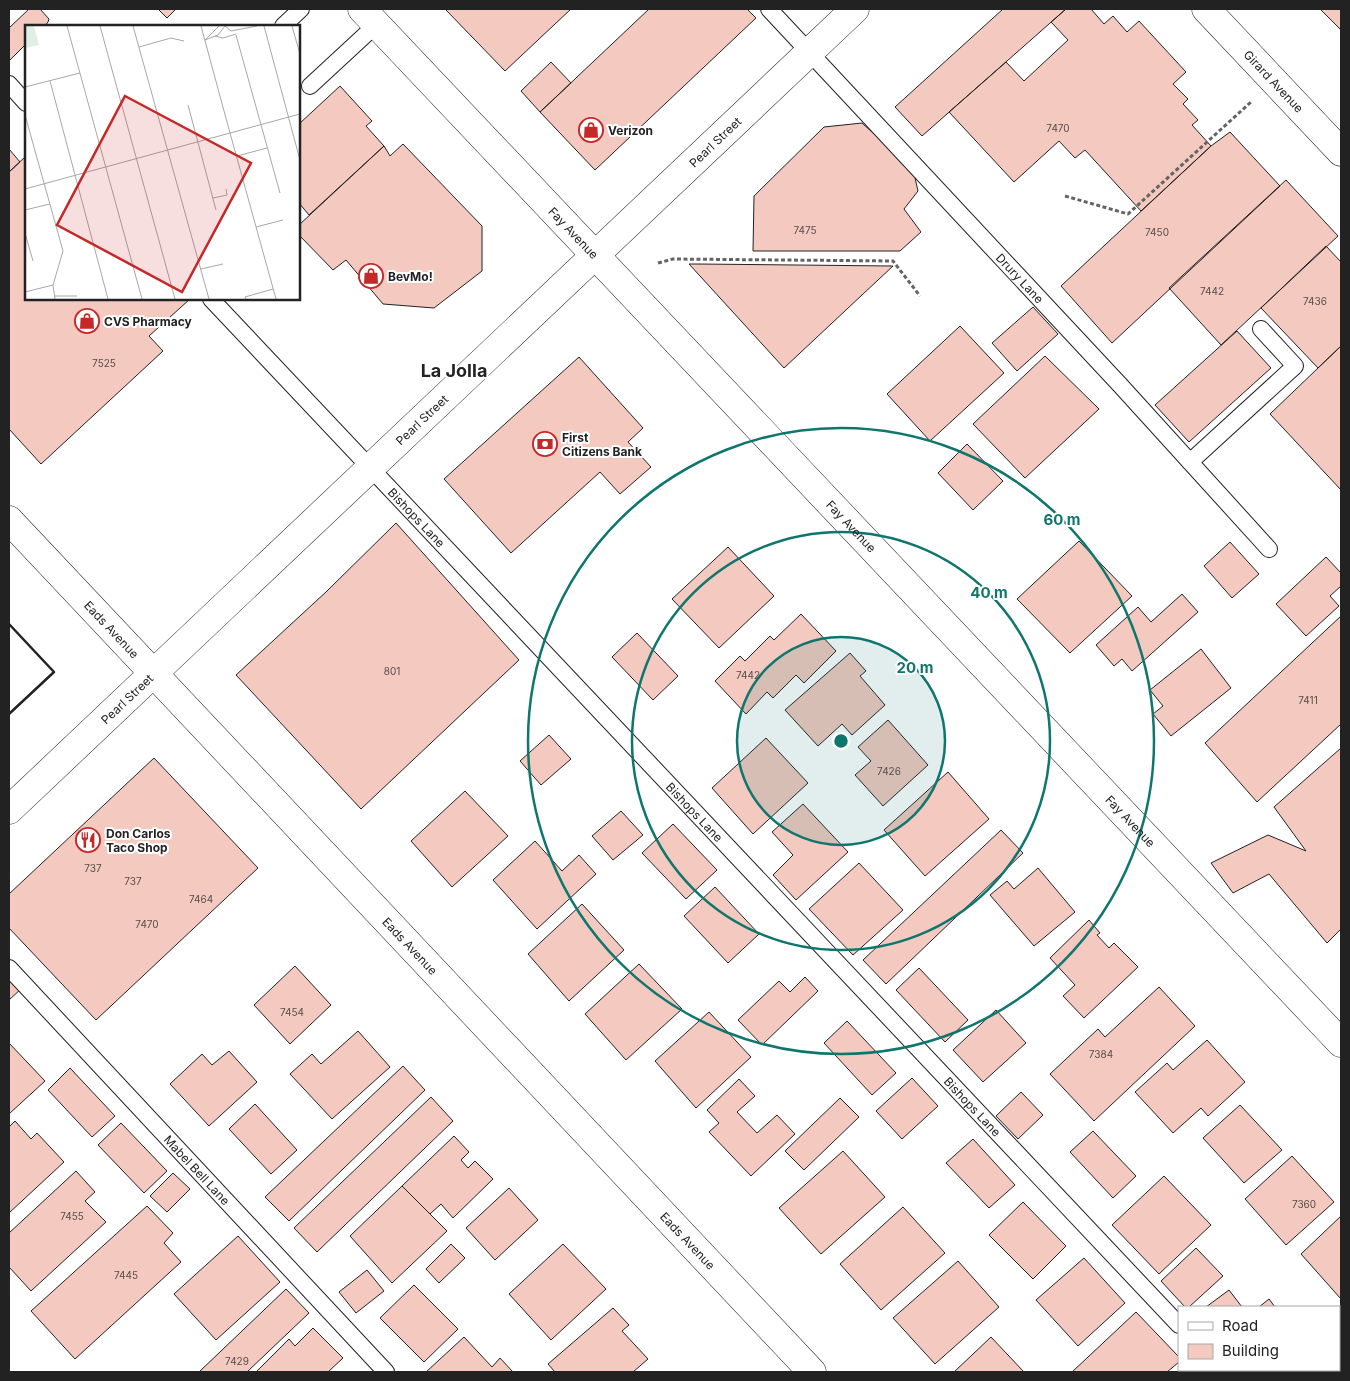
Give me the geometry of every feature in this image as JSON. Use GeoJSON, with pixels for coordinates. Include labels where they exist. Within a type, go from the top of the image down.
{"type":"FeatureCollection","features":[{"type":"Feature","properties":{"kind":"street","name":"Pearl Street"},"geometry":{"type":"LineString","coordinates":[[9,810],[855,9]]}},
{"type":"Feature","properties":{"kind":"street","name":"Girard Avenue"},"geometry":{"type":"LineString","coordinates":[[1206,9],[1341,152]]}},
{"type":"Feature","properties":{"kind":"street","name":"Fay Avenue"},"geometry":{"type":"LineString","coordinates":[[369,16],[1341,1043]]}},
{"type":"Feature","properties":{"kind":"street","name":"Eads Avenue"},"geometry":{"type":"LineString","coordinates":[[9,520],[812,1372]]}},
{"type":"Feature","properties":{"kind":"lane"},"geometry":{"type":"LineString","coordinates":[[283,25],[302,9]]}},
{"type":"Feature","properties":{"kind":"lane","name":"Drury Lane"},"geometry":{"type":"LineString","coordinates":[[769,9],[1269,549]]}},
{"type":"Feature","properties":{"kind":"lane"},"geometry":{"type":"LineString","coordinates":[[310,86],[369,16]]}},
{"type":"Feature","properties":{"kind":"lane"},"geometry":{"type":"LineString","coordinates":[[9,84],[25,102]]}},
{"type":"Feature","properties":{"kind":"lane","name":"Bishops Lane"},"geometry":{"type":"LineString","coordinates":[[212,300],[1178,1324]]}},
{"type":"Feature","properties":{"kind":"lane"},"geometry":{"type":"LineString","coordinates":[[1190,462],[1295,366],[1261,329]]}},
{"type":"Feature","properties":{"kind":"lane","name":"Mabel Bell Lane"},"geometry":{"type":"LineString","coordinates":[[9,968],[386,1372]]}},
{"type":"Feature","properties":{"kind":"path"},"geometry":{"type":"LineString","coordinates":[[1065,196],[1128,214],[1274,80]]}},
{"type":"Feature","properties":{"kind":"path"},"geometry":{"type":"LineString","coordinates":[[658,263],[673,259],[893,261],[920,296]]}},
{"type":"Feature","properties":{"kind":"building"},"geometry":{"type":"Polygon","coordinates":[[[29,9],[40,9],[49,19],[46,25],[25,25],[25,45],[9,61],[9,28],[29,9]]]}},
{"type":"Feature","properties":{"kind":"building"},"geometry":{"type":"Polygon","coordinates":[[[158,9],[176,9],[167,18],[158,9]]]}},
{"type":"Feature","properties":{"kind":"building"},"geometry":{"type":"Polygon","coordinates":[[[445,9],[571,9],[505,71],[445,9]]]}},
{"type":"Feature","properties":{"kind":"building"},"geometry":{"type":"Polygon","coordinates":[[[649,9],[747,9],[756,18],[595,170],[540,112],[649,9]]]}},
{"type":"Feature","properties":{"kind":"building"},"geometry":{"type":"Polygon","coordinates":[[[1003,9],[1066,9],[922,136],[895,107],[1003,9]]]}},
{"type":"Feature","properties":{"kind":"building"},"geometry":{"type":"Polygon","coordinates":[[[1066,9],[1091,9],[1104,24],[1113,16],[1127,32],[1139,21],[1186,72],[1173,84],[1188,99],[1183,104],[1198,120],[1192,125],[1211,146],[1141,211],[1085,150],[1075,158],[1059,141],[1014,182],[949,112],[1006,62],[1024,81],[1068,40],[1051,22],[1066,9]]]}},
{"type":"Feature","properties":{"kind":"building"},"geometry":{"type":"Polygon","coordinates":[[[1320,9],[1341,9],[1341,30],[1320,9]]]}},
{"type":"Feature","properties":{"kind":"building"},"geometry":{"type":"Polygon","coordinates":[[[551,62],[571,83],[540,112],[521,91],[551,62]]]}},
{"type":"Feature","properties":{"kind":"building"},"geometry":{"type":"Polygon","coordinates":[[[340,86],[372,121],[366,126],[384,146],[309,215],[300,204],[300,123],[340,86]]]}},
{"type":"Feature","properties":{"kind":"building"},"geometry":{"type":"Polygon","coordinates":[[[862,123],[913,169],[918,191],[904,209],[921,232],[900,251],[753,251],[754,196],[824,127],[862,123]]]}},
{"type":"Feature","properties":{"kind":"building"},"geometry":{"type":"Polygon","coordinates":[[[1230,132],[1280,186],[1112,343],[1061,286],[1211,146],[1230,132]]]}},
{"type":"Feature","properties":{"kind":"building"},"geometry":{"type":"Polygon","coordinates":[[[403,144],[482,226],[482,271],[434,308],[383,304],[346,260],[333,270],[300,236],[300,224],[384,146],[390,156],[403,144]]]}},
{"type":"Feature","properties":{"kind":"building"},"geometry":{"type":"Polygon","coordinates":[[[9,149],[20,162],[9,172],[9,149]]]}},
{"type":"Feature","properties":{"kind":"building","name":"CVS Pharmacy"},"geometry":{"type":"Polygon","coordinates":[[[25,157],[25,300],[189,300],[149,336],[163,351],[41,464],[9,429],[9,172],[25,157]]]}},
{"type":"Feature","properties":{"kind":"building"},"geometry":{"type":"Polygon","coordinates":[[[1286,180],[1338,236],[1221,345],[1169,288],[1286,180]]]}},
{"type":"Feature","properties":{"kind":"building"},"geometry":{"type":"Polygon","coordinates":[[[1326,246],[1341,262],[1341,346],[1318,368],[1261,308],[1326,246]]]}},
{"type":"Feature","properties":{"kind":"building"},"geometry":{"type":"Polygon","coordinates":[[[689,264],[698,264],[893,266],[784,368],[689,264]]]}},
{"type":"Feature","properties":{"kind":"building"},"geometry":{"type":"Polygon","coordinates":[[[1033,307],[1058,334],[1017,371],[992,343],[1033,307]]]}},
{"type":"Feature","properties":{"kind":"building"},"geometry":{"type":"Polygon","coordinates":[[[960,326],[1004,373],[930,441],[887,394],[960,326]]]}},
{"type":"Feature","properties":{"kind":"building"},"geometry":{"type":"Polygon","coordinates":[[[1237,331],[1271,368],[1189,442],[1155,405],[1237,331]]]}},
{"type":"Feature","properties":{"kind":"building"},"geometry":{"type":"Polygon","coordinates":[[[1341,346],[1341,490],[1270,414],[1341,346]]]}},
{"type":"Feature","properties":{"kind":"building"},"geometry":{"type":"Polygon","coordinates":[[[1045,356],[1099,409],[1025,478],[973,424],[1045,356]]]}},
{"type":"Feature","properties":{"kind":"building"},"geometry":{"type":"Polygon","coordinates":[[[579,357],[643,428],[628,442],[651,467],[620,494],[600,472],[511,553],[444,479],[579,357]]]}},
{"type":"Feature","properties":{"kind":"building"},"geometry":{"type":"Polygon","coordinates":[[[967,444],[1003,481],[973,510],[938,473],[967,444]]]}},
{"type":"Feature","properties":{"kind":"building"},"geometry":{"type":"Polygon","coordinates":[[[396,523],[519,660],[361,809],[236,675],[327,591],[396,523]]]}},
{"type":"Feature","properties":{"kind":"building"},"geometry":{"type":"Polygon","coordinates":[[[1079,541],[1132,596],[1070,653],[1017,599],[1079,541]]]}},
{"type":"Feature","properties":{"kind":"building"},"geometry":{"type":"Polygon","coordinates":[[[1230,542],[1259,574],[1232,598],[1204,566],[1230,542]]]}},
{"type":"Feature","properties":{"kind":"building"},"geometry":{"type":"Polygon","coordinates":[[[728,547],[774,596],[719,648],[672,599],[728,547]]]}},
{"type":"Feature","properties":{"kind":"building"},"geometry":{"type":"Polygon","coordinates":[[[1326,557],[1341,573],[1341,586],[1330,596],[1339,606],[1306,636],[1276,604],[1326,557]]]}},
{"type":"Feature","properties":{"kind":"building"},"geometry":{"type":"Polygon","coordinates":[[[1182,594],[1198,612],[1132,671],[1122,659],[1114,666],[1096,645],[1138,607],[1151,622],[1182,594]]]}},
{"type":"Feature","properties":{"kind":"building"},"geometry":{"type":"Polygon","coordinates":[[[801,614],[836,651],[804,683],[796,675],[773,698],[767,692],[746,714],[715,681],[740,656],[745,661],[770,636],[774,640],[801,614]]]}},
{"type":"Feature","properties":{"kind":"building"},"geometry":{"type":"Polygon","coordinates":[[[1341,616],[1341,724],[1257,802],[1205,743],[1341,616]]]}},
{"type":"Feature","properties":{"kind":"building"},"geometry":{"type":"Polygon","coordinates":[[[637,633],[678,676],[653,700],[612,657],[637,633]]]}},
{"type":"Feature","properties":{"kind":"building"},"geometry":{"type":"Polygon","coordinates":[[[1201,649],[1231,688],[1171,736],[1153,714],[1163,706],[1150,690],[1201,649]]]}},
{"type":"Feature","properties":{"kind":"building"},"geometry":{"type":"Polygon","coordinates":[[[850,653],[866,671],[860,676],[885,705],[852,735],[842,724],[818,746],[785,710],[850,653]]]}},
{"type":"Feature","properties":{"kind":"building"},"geometry":{"type":"Polygon","coordinates":[[[888,720],[928,765],[883,806],[855,775],[871,761],[858,747],[888,720]]]}},
{"type":"Feature","properties":{"kind":"building"},"geometry":{"type":"Polygon","coordinates":[[[549,735],[571,759],[541,785],[520,761],[549,735]]]}},
{"type":"Feature","properties":{"kind":"building"},"geometry":{"type":"Polygon","coordinates":[[[766,738],[808,783],[753,834],[712,788],[766,738]]]}},
{"type":"Feature","properties":{"kind":"building"},"geometry":{"type":"Polygon","coordinates":[[[1341,748],[1341,929],[1327,943],[1269,874],[1233,893],[1211,863],[1268,835],[1306,851],[1274,807],[1341,748]]]}},
{"type":"Feature","properties":{"kind":"building"},"geometry":{"type":"Polygon","coordinates":[[[154,758],[258,868],[96,1020],[9,928],[9,894],[154,758]]]}},
{"type":"Feature","properties":{"kind":"building"},"geometry":{"type":"Polygon","coordinates":[[[948,772],[989,819],[925,876],[884,830],[948,772]]]}},
{"type":"Feature","properties":{"kind":"building"},"geometry":{"type":"Polygon","coordinates":[[[465,791],[508,836],[452,887],[411,841],[465,791]]]}},
{"type":"Feature","properties":{"kind":"building"},"geometry":{"type":"Polygon","coordinates":[[[803,804],[848,852],[796,900],[773,875],[793,855],[772,832],[803,804]]]}},
{"type":"Feature","properties":{"kind":"building"},"geometry":{"type":"Polygon","coordinates":[[[621,811],[643,835],[613,860],[592,836],[621,811]]]}},
{"type":"Feature","properties":{"kind":"building"},"geometry":{"type":"Polygon","coordinates":[[[673,824],[717,870],[686,899],[642,853],[673,824]]]}},
{"type":"Feature","properties":{"kind":"building"},"geometry":{"type":"Polygon","coordinates":[[[1001,830],[1023,853],[886,984],[863,960],[1001,830]]]}},
{"type":"Feature","properties":{"kind":"building"},"geometry":{"type":"Polygon","coordinates":[[[535,841],[562,871],[579,855],[596,874],[537,929],[493,880],[535,841]]]}},
{"type":"Feature","properties":{"kind":"building"},"geometry":{"type":"Polygon","coordinates":[[[859,863],[903,910],[853,955],[809,909],[859,863]]]}},
{"type":"Feature","properties":{"kind":"building"},"geometry":{"type":"Polygon","coordinates":[[[1038,868],[1075,912],[1034,946],[990,895],[1007,881],[1014,889],[1038,868]]]}},
{"type":"Feature","properties":{"kind":"building"},"geometry":{"type":"Polygon","coordinates":[[[715,887],[759,934],[728,963],[684,916],[715,887]]]}},
{"type":"Feature","properties":{"kind":"building"},"geometry":{"type":"Polygon","coordinates":[[[582,904],[624,950],[569,1001],[528,954],[582,904]]]}},
{"type":"Feature","properties":{"kind":"building"},"geometry":{"type":"Polygon","coordinates":[[[1089,920],[1100,933],[1097,935],[1109,948],[1114,943],[1138,967],[1084,1018],[1063,996],[1075,985],[1050,958],[1089,920]]]}},
{"type":"Feature","properties":{"kind":"building"},"geometry":{"type":"Polygon","coordinates":[[[639,964],[682,1009],[626,1060],[585,1014],[639,964]]]}},
{"type":"Feature","properties":{"kind":"building"},"geometry":{"type":"Polygon","coordinates":[[[295,966],[331,1005],[290,1044],[254,1005],[295,966]]]}},
{"type":"Feature","properties":{"kind":"building"},"geometry":{"type":"Polygon","coordinates":[[[919,968],[968,1020],[945,1042],[896,990],[919,968]]]}},
{"type":"Feature","properties":{"kind":"building"},"geometry":{"type":"Polygon","coordinates":[[[9,975],[22,988],[9,1000],[9,975]]]}},
{"type":"Feature","properties":{"kind":"building"},"geometry":{"type":"Polygon","coordinates":[[[805,977],[818,991],[762,1045],[738,1020],[779,981],[790,992],[805,977]]]}},
{"type":"Feature","properties":{"kind":"building"},"geometry":{"type":"Polygon","coordinates":[[[1159,987],[1195,1026],[1094,1121],[1050,1074],[1098,1029],[1105,1037],[1159,987]]]}},
{"type":"Feature","properties":{"kind":"building"},"geometry":{"type":"Polygon","coordinates":[[[996,1010],[1026,1043],[983,1082],[953,1050],[996,1010]]]}},
{"type":"Feature","properties":{"kind":"building"},"geometry":{"type":"Polygon","coordinates":[[[709,1012],[751,1057],[696,1108],[655,1061],[709,1012]]]}},
{"type":"Feature","properties":{"kind":"building"},"geometry":{"type":"Polygon","coordinates":[[[847,1021],[896,1073],[872,1095],[824,1043],[847,1021]]]}},
{"type":"Feature","properties":{"kind":"building"},"geometry":{"type":"Polygon","coordinates":[[[358,1031],[390,1067],[332,1119],[290,1074],[312,1054],[321,1064],[358,1031]]]}},
{"type":"Feature","properties":{"kind":"building"},"geometry":{"type":"Polygon","coordinates":[[[1207,1040],[1245,1082],[1208,1116],[1201,1108],[1173,1133],[1135,1092],[1167,1063],[1173,1070],[1207,1040]]]}},
{"type":"Feature","properties":{"kind":"building"},"geometry":{"type":"Polygon","coordinates":[[[9,1043],[45,1081],[9,1114],[9,1043]]]}},
{"type":"Feature","properties":{"kind":"building"},"geometry":{"type":"Polygon","coordinates":[[[229,1051],[257,1082],[209,1126],[170,1084],[202,1054],[212,1065],[229,1051]]]}},
{"type":"Feature","properties":{"kind":"building"},"geometry":{"type":"Polygon","coordinates":[[[403,1066],[425,1090],[289,1221],[265,1197],[403,1066]]]}},
{"type":"Feature","properties":{"kind":"building"},"geometry":{"type":"Polygon","coordinates":[[[70,1068],[115,1116],[92,1137],[48,1090],[70,1068]]]}},
{"type":"Feature","properties":{"kind":"building"},"geometry":{"type":"Polygon","coordinates":[[[912,1078],[938,1106],[902,1139],[876,1111],[912,1078]]]}},
{"type":"Feature","properties":{"kind":"building"},"geometry":{"type":"Polygon","coordinates":[[[739,1079],[755,1096],[737,1112],[757,1133],[777,1115],[795,1134],[751,1176],[709,1132],[719,1123],[707,1110],[739,1079]]]}},
{"type":"Feature","properties":{"kind":"building"},"geometry":{"type":"Polygon","coordinates":[[[1021,1092],[1043,1115],[1018,1139],[996,1116],[1021,1092]]]}},
{"type":"Feature","properties":{"kind":"building"},"geometry":{"type":"Polygon","coordinates":[[[431,1097],[453,1121],[317,1252],[294,1228],[431,1097]]]}},
{"type":"Feature","properties":{"kind":"building"},"geometry":{"type":"Polygon","coordinates":[[[840,1098],[859,1117],[804,1170],[785,1151],[840,1098]]]}},
{"type":"Feature","properties":{"kind":"building"},"geometry":{"type":"Polygon","coordinates":[[[255,1104],[297,1150],[271,1174],[229,1129],[255,1104]]]}},
{"type":"Feature","properties":{"kind":"building"},"geometry":{"type":"Polygon","coordinates":[[[1240,1105],[1282,1150],[1244,1183],[1203,1138],[1240,1105]]]}},
{"type":"Feature","properties":{"kind":"building"},"geometry":{"type":"Polygon","coordinates":[[[15,1121],[31,1139],[37,1133],[64,1162],[9,1213],[9,1127],[15,1121]]]}},
{"type":"Feature","properties":{"kind":"building"},"geometry":{"type":"Polygon","coordinates":[[[121,1123],[167,1171],[144,1193],[98,1145],[121,1123]]]}},
{"type":"Feature","properties":{"kind":"building"},"geometry":{"type":"Polygon","coordinates":[[[1093,1131],[1136,1176],[1113,1198],[1070,1152],[1093,1131]]]}},
{"type":"Feature","properties":{"kind":"building"},"geometry":{"type":"Polygon","coordinates":[[[454,1136],[469,1152],[461,1160],[468,1168],[475,1161],[493,1179],[453,1218],[441,1204],[430,1214],[402,1186],[454,1136]]]}},
{"type":"Feature","properties":{"kind":"building"},"geometry":{"type":"Polygon","coordinates":[[[973,1139],[1015,1185],[989,1208],[946,1163],[973,1139]]]}},
{"type":"Feature","properties":{"kind":"building"},"geometry":{"type":"Polygon","coordinates":[[[843,1151],[885,1197],[821,1254],[779,1208],[843,1151]]]}},
{"type":"Feature","properties":{"kind":"building"},"geometry":{"type":"Polygon","coordinates":[[[1292,1156],[1334,1202],[1286,1245],[1245,1199],[1292,1156]]]}},
{"type":"Feature","properties":{"kind":"building"},"geometry":{"type":"Polygon","coordinates":[[[76,1171],[95,1192],[85,1201],[106,1222],[31,1291],[9,1267],[9,1233],[76,1171]]]}},
{"type":"Feature","properties":{"kind":"building"},"geometry":{"type":"Polygon","coordinates":[[[173,1173],[190,1189],[167,1212],[150,1196],[173,1173]]]}},
{"type":"Feature","properties":{"kind":"building"},"geometry":{"type":"Polygon","coordinates":[[[1164,1176],[1211,1225],[1159,1274],[1112,1225],[1164,1176]]]}},
{"type":"Feature","properties":{"kind":"building"},"geometry":{"type":"Polygon","coordinates":[[[402,1186],[447,1231],[392,1283],[350,1236],[402,1186]]]}},
{"type":"Feature","properties":{"kind":"building"},"geometry":{"type":"Polygon","coordinates":[[[509,1188],[538,1220],[495,1260],[466,1228],[509,1188]]]}},
{"type":"Feature","properties":{"kind":"building"},"geometry":{"type":"Polygon","coordinates":[[[1023,1202],[1066,1246],[1033,1279],[989,1235],[1023,1202]]]}},
{"type":"Feature","properties":{"kind":"building"},"geometry":{"type":"Polygon","coordinates":[[[147,1206],[173,1233],[164,1243],[181,1262],[75,1359],[31,1311],[147,1206]]]}},
{"type":"Feature","properties":{"kind":"building"},"geometry":{"type":"Polygon","coordinates":[[[903,1207],[945,1253],[881,1310],[840,1264],[903,1207]]]}},
{"type":"Feature","properties":{"kind":"building"},"geometry":{"type":"Polygon","coordinates":[[[1341,1216],[1341,1299],[1301,1254],[1341,1216]]]}},
{"type":"Feature","properties":{"kind":"building"},"geometry":{"type":"Polygon","coordinates":[[[238,1236],[280,1282],[216,1340],[174,1294],[238,1236]]]}},
{"type":"Feature","properties":{"kind":"building"},"geometry":{"type":"Polygon","coordinates":[[[451,1244],[465,1258],[439,1283],[426,1269],[451,1244]]]}},
{"type":"Feature","properties":{"kind":"building"},"geometry":{"type":"Polygon","coordinates":[[[563,1244],[606,1289],[551,1340],[509,1294],[563,1244]]]}},
{"type":"Feature","properties":{"kind":"building"},"geometry":{"type":"Polygon","coordinates":[[[1196,1248],[1223,1276],[1190,1306],[1184,1306],[1161,1281],[1196,1248]]]}},
{"type":"Feature","properties":{"kind":"building"},"geometry":{"type":"Polygon","coordinates":[[[1084,1258],[1125,1303],[1078,1346],[1036,1300],[1084,1258]]]}},
{"type":"Feature","properties":{"kind":"building"},"geometry":{"type":"Polygon","coordinates":[[[958,1261],[999,1307],[935,1364],[893,1318],[958,1261]]]}},
{"type":"Feature","properties":{"kind":"building"},"geometry":{"type":"Polygon","coordinates":[[[367,1270],[384,1291],[356,1313],[339,1292],[367,1270]]]}},
{"type":"Feature","properties":{"kind":"building"},"geometry":{"type":"Polygon","coordinates":[[[414,1285],[458,1329],[424,1362],[380,1318],[414,1285]]]}},
{"type":"Feature","properties":{"kind":"building"},"geometry":{"type":"Polygon","coordinates":[[[286,1289],[309,1313],[247,1372],[199,1372],[286,1289]]]}},
{"type":"Feature","properties":{"kind":"building"},"geometry":{"type":"Polygon","coordinates":[[[1229,1290],[1241,1306],[1207,1306],[1229,1290]]]}},
{"type":"Feature","properties":{"kind":"building"},"geometry":{"type":"Polygon","coordinates":[[[1269,1299],[1274,1306],[1260,1306],[1269,1299]]]}},
{"type":"Feature","properties":{"kind":"building"},"geometry":{"type":"Polygon","coordinates":[[[613,1308],[629,1325],[622,1331],[648,1359],[633,1372],[555,1372],[548,1364],[613,1308]]]}},
{"type":"Feature","properties":{"kind":"building"},"geometry":{"type":"Polygon","coordinates":[[[1136,1312],[1178,1356],[1178,1363],[1167,1372],[1072,1372],[1136,1312]]]}},
{"type":"Feature","properties":{"kind":"building"},"geometry":{"type":"Polygon","coordinates":[[[313,1328],[343,1358],[328,1372],[256,1372],[289,1339],[295,1346],[313,1328]]]}},
{"type":"Feature","properties":{"kind":"building"},"geometry":{"type":"Polygon","coordinates":[[[464,1337],[492,1367],[500,1358],[513,1372],[426,1372],[464,1337]]]}},
{"type":"Feature","properties":{"kind":"building"},"geometry":{"type":"Polygon","coordinates":[[[991,1337],[1024,1372],[954,1372],[991,1337]]]}},
{"type":"Feature","properties":{"kind":"building"},"geometry":{"type":"Polygon","coordinates":[[[1248,1371],[1290,1371],[1289,1372],[1248,1371]]]}},
{"type":"Feature","properties":{"kind":"wall"},"geometry":{"type":"LineString","coordinates":[[9,624],[54,672],[9,714]]}},
{"type":"Feature","properties":{"kind":"place","name":"Verizon"},"geometry":{"type":"Point","coordinates":[591,130]}},
{"type":"Feature","properties":{"kind":"place","name":"BevMo!"},"geometry":{"type":"Point","coordinates":[371,276]}},
{"type":"Feature","properties":{"kind":"place","name":"CVS Pharmacy"},"geometry":{"type":"Point","coordinates":[87,321]}},
{"type":"Feature","properties":{"kind":"place","name":"First Citizens Bank"},"geometry":{"type":"Point","coordinates":[545,444]}},
{"type":"Feature","properties":{"kind":"place","name":"Don Carlos Taco Shop"},"geometry":{"type":"Point","coordinates":[88,840]}},
{"type":"Feature","properties":{"kind":"district","name":"La Jolla"},"geometry":{"type":"Point","coordinates":[454,370]}}]}
